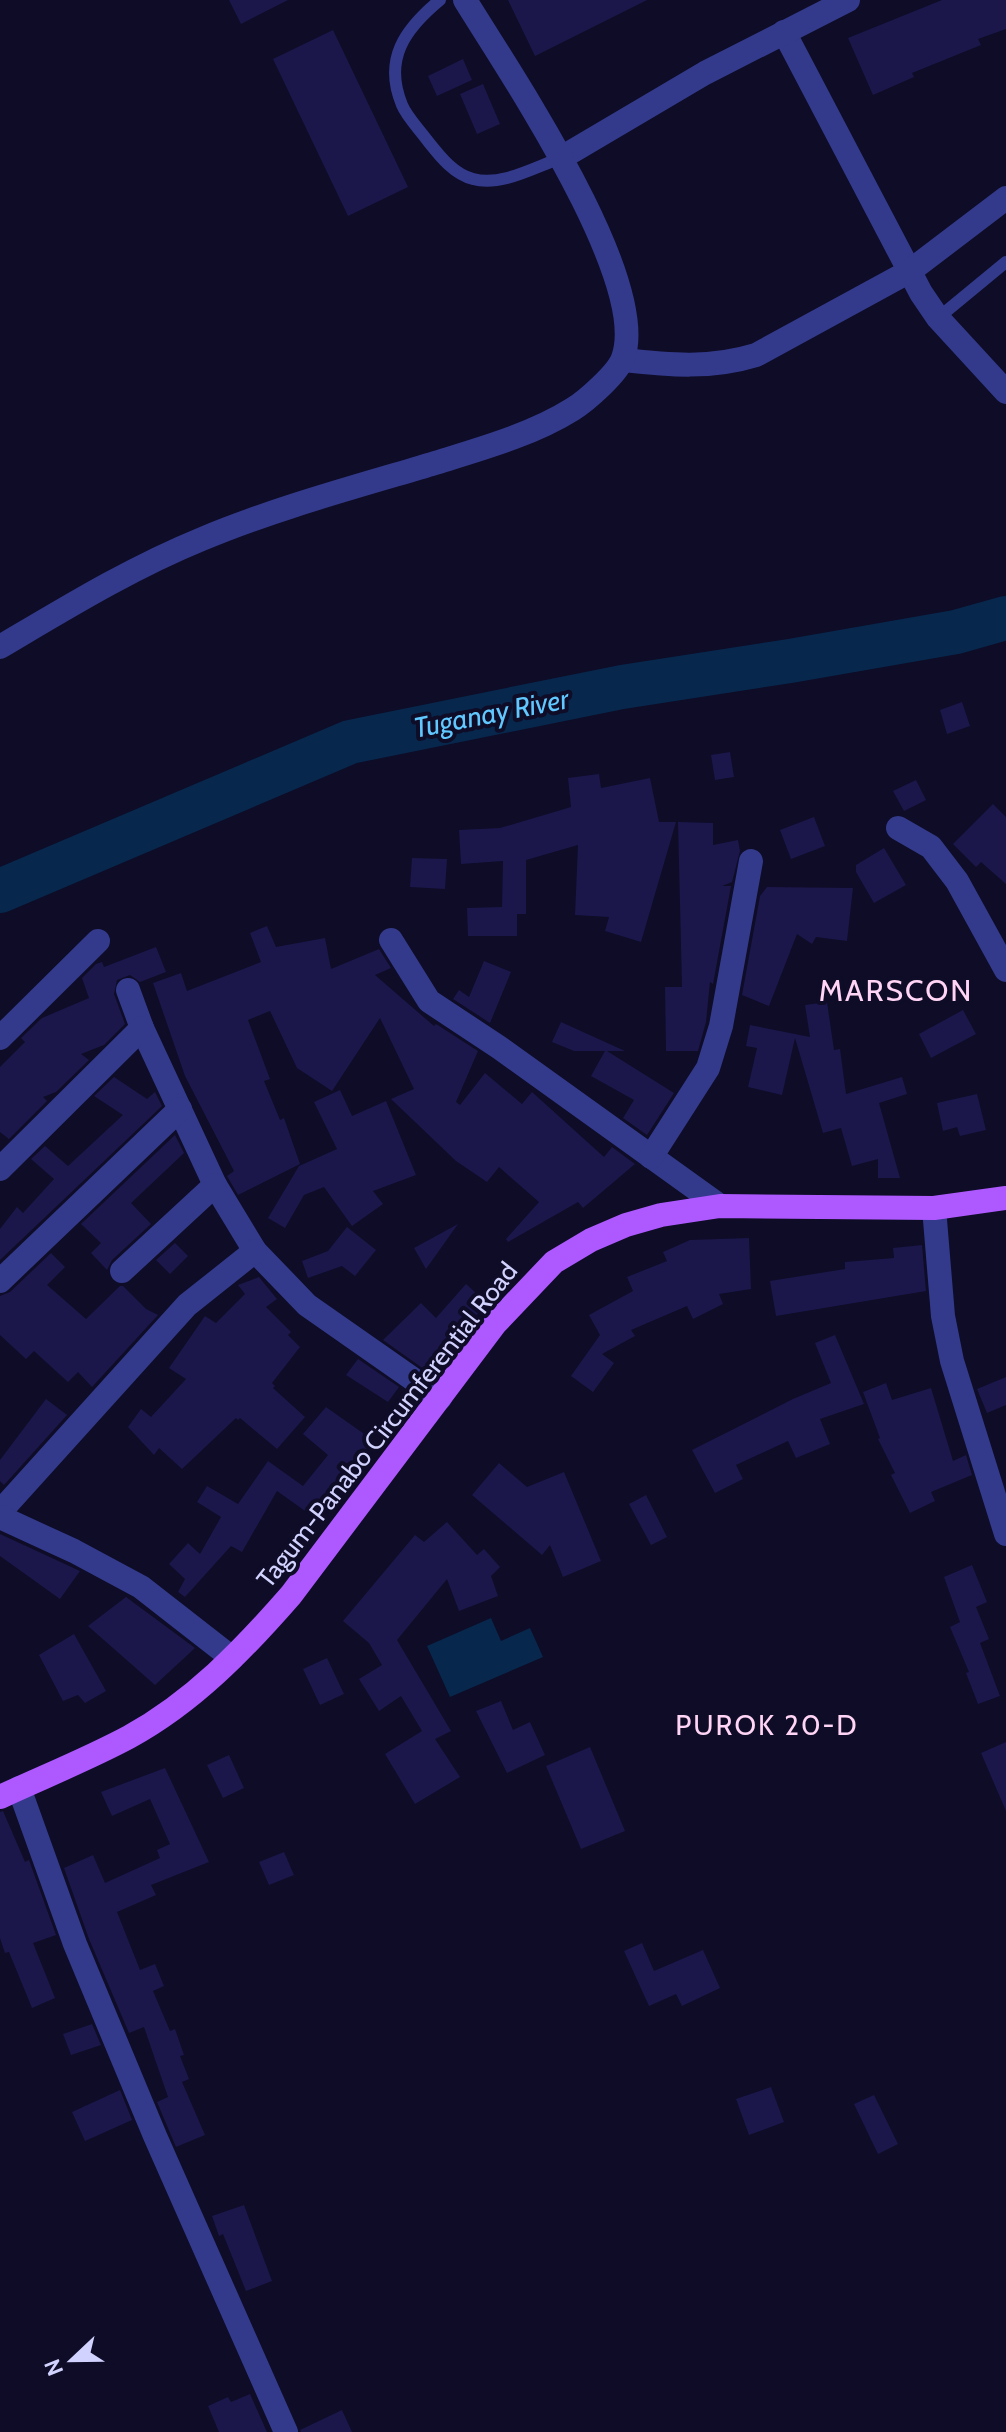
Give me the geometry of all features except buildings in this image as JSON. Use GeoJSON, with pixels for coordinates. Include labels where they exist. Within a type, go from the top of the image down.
{"type":"FeatureCollection","features":[{"type":"Feature","properties":{"kind":"main road","name":"Tagum-Panabo Circumferential Road"},"geometry":{"type":"LineString","coordinates":[[10,1792],[129,1737],[180,1704],[232,1658],[291,1595],[495,1324],[554,1262],[591,1240],[626,1225],[661,1215],[720,1206],[934,1208],[1006,1198]]}},
{"type":"Feature","properties":{"kind":"street"},"geometry":{"type":"LineString","coordinates":[[0,647],[124,575],[202,539],[270,513],[483,448],[551,420],[593,394],[623,360],[625,313],[612,264],[561,158],[465,0]]}},
{"type":"Feature","properties":{"kind":"street"},"geometry":{"type":"LineString","coordinates":[[561,158],[705,73],[848,0]]}},
{"type":"Feature","properties":{"kind":"street"},"geometry":{"type":"LineString","coordinates":[[784,32],[938,318],[1006,392]]}},
{"type":"Feature","properties":{"kind":"street"},"geometry":{"type":"LineString","coordinates":[[623,360],[701,366],[756,355],[910,271],[1006,198]]}},
{"type":"Feature","properties":{"kind":"street"},"geometry":{"type":"LineString","coordinates":[[898,828],[931,847],[957,881],[1006,970]]}},
{"type":"Feature","properties":{"kind":"street"},"geometry":{"type":"LineString","coordinates":[[651,1157],[708,1068],[721,1026],[751,861]]}},
{"type":"Feature","properties":{"kind":"street"},"geometry":{"type":"LineString","coordinates":[[391,940],[429,1001],[720,1206]]}},
{"type":"Feature","properties":{"kind":"street"},"geometry":{"type":"LineString","coordinates":[[0,1038],[98,941]]}},
{"type":"Feature","properties":{"kind":"street"},"geometry":{"type":"LineString","coordinates":[[128,990],[142,1028],[215,1185],[255,1251],[307,1305],[440,1398]]}},
{"type":"Feature","properties":{"kind":"street"},"geometry":{"type":"LineString","coordinates":[[0,1169],[142,1028]]}},
{"type":"Feature","properties":{"kind":"street"},"geometry":{"type":"LineString","coordinates":[[0,1281],[180,1109]]}},
{"type":"Feature","properties":{"kind":"street"},"geometry":{"type":"LineString","coordinates":[[122,1271],[215,1185]]}},
{"type":"Feature","properties":{"kind":"street"},"geometry":{"type":"LineString","coordinates":[[934,1208],[943,1316],[952,1361],[1006,1534]]}},
{"type":"Feature","properties":{"kind":"street"},"geometry":{"type":"LineString","coordinates":[[232,1658],[141,1587],[0,1515],[187,1305],[255,1251]]}},
{"type":"Feature","properties":{"kind":"street"},"geometry":{"type":"LineString","coordinates":[[10,1792],[155,2136],[286,2432]]}},
{"type":"Feature","properties":{"kind":"lane"},"geometry":{"type":"LineString","coordinates":[[440,0],[421,16],[403,39],[392,71],[403,107],[446,164],[471,179],[494,182],[561,158]]}},
{"type":"Feature","properties":{"kind":"lane"},"geometry":{"type":"LineString","coordinates":[[938,318],[1006,262]]}},
{"type":"Feature","properties":{"kind":"water"},"geometry":{"type":"Polygon","coordinates":[[[491,1618],[501,1641],[530,1628],[543,1657],[450,1697],[427,1646],[491,1618]]]}},
{"type":"Feature","properties":{"kind":"waterway","name":"Tuganay River"},"geometry":{"type":"LineString","coordinates":[[0,891],[350,742],[622,687],[956,632],[1006,618]]}},
{"type":"Feature","properties":{"kind":"district","name":"MARSCON"},"geometry":{"type":"Point","coordinates":[896,990]}},
{"type":"Feature","properties":{"kind":"district","name":"PUROK 20-D"},"geometry":{"type":"Point","coordinates":[767,1725]}}]}
